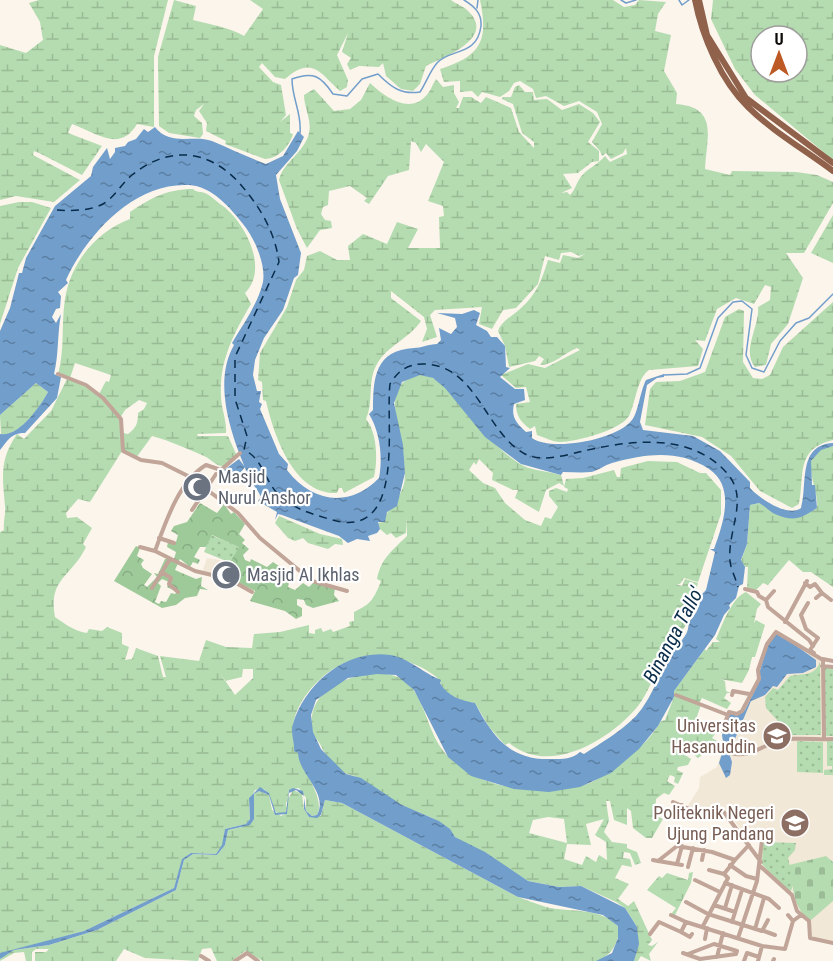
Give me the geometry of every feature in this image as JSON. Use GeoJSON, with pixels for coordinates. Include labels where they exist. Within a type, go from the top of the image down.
{"type":"FeatureCollection","features":[{"type":"Feature","properties":{"kind":"main road"},"geometry":{"type":"LineString","coordinates":[[695,0],[704,37],[741,100],[757,115],[833,171]]}},
{"type":"Feature","properties":{"kind":"main road"},"geometry":{"type":"LineString","coordinates":[[699,0],[708,35],[746,98],[833,163]]}},
{"type":"Feature","properties":{"kind":"street"},"geometry":{"type":"LineString","coordinates":[[58,374],[86,385],[104,398],[121,419],[123,451],[142,460],[162,463],[190,477],[239,514],[260,538],[312,581],[347,591]]}},
{"type":"Feature","properties":{"kind":"street"},"geometry":{"type":"LineString","coordinates":[[154,551],[190,477],[206,465],[221,471],[240,453]]}},
{"type":"Feature","properties":{"kind":"street"},"geometry":{"type":"LineString","coordinates":[[192,510],[208,490],[216,474]]}},
{"type":"Feature","properties":{"kind":"street"},"geometry":{"type":"LineString","coordinates":[[159,538],[174,543]]}},
{"type":"Feature","properties":{"kind":"street"},"geometry":{"type":"LineString","coordinates":[[140,547],[154,551],[195,571],[229,579],[252,592]]}},
{"type":"Feature","properties":{"kind":"street"},"geometry":{"type":"LineString","coordinates":[[152,588],[170,559]]}},
{"type":"Feature","properties":{"kind":"street"},"geometry":{"type":"LineString","coordinates":[[163,573],[171,578],[169,584],[178,592]]}},
{"type":"Feature","properties":{"kind":"street"},"geometry":{"type":"LineString","coordinates":[[784,622],[806,582],[810,587],[815,584],[831,600]]}},
{"type":"Feature","properties":{"kind":"street"},"geometry":{"type":"LineString","coordinates":[[745,589],[757,592],[766,600],[770,610],[809,640],[813,646]]}},
{"type":"Feature","properties":{"kind":"street"},"geometry":{"type":"LineString","coordinates":[[766,600],[774,591]]}},
{"type":"Feature","properties":{"kind":"street"},"geometry":{"type":"LineString","coordinates":[[816,598],[822,593]]}},
{"type":"Feature","properties":{"kind":"street"},"geometry":{"type":"LineString","coordinates":[[808,603],[801,615],[806,629],[818,638],[810,651],[823,662],[833,661]]}},
{"type":"Feature","properties":{"kind":"street"},"geometry":{"type":"LineString","coordinates":[[709,723],[722,730],[730,712],[741,712],[759,679],[759,670],[767,644],[777,631],[833,667]]}},
{"type":"Feature","properties":{"kind":"street"},"geometry":{"type":"LineString","coordinates":[[823,662],[824,739]]}},
{"type":"Feature","properties":{"kind":"street"},"geometry":{"type":"LineString","coordinates":[[732,695],[733,691],[749,694]]}},
{"type":"Feature","properties":{"kind":"street"},"geometry":{"type":"LineString","coordinates":[[676,695],[728,715]]}},
{"type":"Feature","properties":{"kind":"street"},"geometry":{"type":"LineString","coordinates":[[729,753],[738,755],[757,752],[778,741],[833,739]]}},
{"type":"Feature","properties":{"kind":"street"},"geometry":{"type":"LineString","coordinates":[[673,802],[698,813],[723,811],[749,845],[760,864],[792,894],[801,915],[809,922],[810,938],[833,943]]}},
{"type":"Feature","properties":{"kind":"street"},"geometry":{"type":"LineString","coordinates":[[676,816],[682,805]]}},
{"type":"Feature","properties":{"kind":"street"},"geometry":{"type":"LineString","coordinates":[[738,938],[757,879],[762,840]]}},
{"type":"Feature","properties":{"kind":"street"},"geometry":{"type":"LineString","coordinates":[[723,874],[749,845]]}},
{"type":"Feature","properties":{"kind":"street"},"geometry":{"type":"LineString","coordinates":[[682,846],[680,865],[655,860],[674,848],[682,846],[735,860]]}},
{"type":"Feature","properties":{"kind":"street"},"geometry":{"type":"LineString","coordinates":[[688,867],[693,848]]}},
{"type":"Feature","properties":{"kind":"street"},"geometry":{"type":"LineString","coordinates":[[702,860],[704,850]]}},
{"type":"Feature","properties":{"kind":"street"},"geometry":{"type":"LineString","coordinates":[[730,865],[746,876],[757,879]]}},
{"type":"Feature","properties":{"kind":"street"},"geometry":{"type":"LineString","coordinates":[[705,939],[708,914],[728,878],[710,870]]}},
{"type":"Feature","properties":{"kind":"street"},"geometry":{"type":"LineString","coordinates":[[695,880],[720,892]]}},
{"type":"Feature","properties":{"kind":"street"},"geometry":{"type":"LineString","coordinates":[[725,883],[764,898],[779,908]]}},
{"type":"Feature","properties":{"kind":"street"},"geometry":{"type":"LineString","coordinates":[[724,908],[732,885]]}},
{"type":"Feature","properties":{"kind":"street"},"geometry":{"type":"LineString","coordinates":[[732,922],[742,890]]}},
{"type":"Feature","properties":{"kind":"street"},"geometry":{"type":"LineString","coordinates":[[755,929],[764,898]]}},
{"type":"Feature","properties":{"kind":"street"},"geometry":{"type":"LineString","coordinates":[[686,902],[708,914],[775,935]]}},
{"type":"Feature","properties":{"kind":"street"},"geometry":{"type":"LineString","coordinates":[[714,905],[735,912]]}},
{"type":"Feature","properties":{"kind":"street"},"geometry":{"type":"LineString","coordinates":[[671,915],[762,946],[786,948],[793,921],[801,915]]}},
{"type":"Feature","properties":{"kind":"street"},"geometry":{"type":"LineString","coordinates":[[788,915],[793,921]]}},
{"type":"Feature","properties":{"kind":"street"},"geometry":{"type":"LineString","coordinates":[[764,931],[768,920]]}},
{"type":"Feature","properties":{"kind":"street"},"geometry":{"type":"LineString","coordinates":[[650,934],[660,921],[690,937]]}},
{"type":"Feature","properties":{"kind":"street"},"geometry":{"type":"LineString","coordinates":[[681,932],[686,922]]}},
{"type":"Feature","properties":{"kind":"street"},"geometry":{"type":"LineString","coordinates":[[718,955],[723,933]]}},
{"type":"Feature","properties":{"kind":"street"},"geometry":{"type":"LineString","coordinates":[[714,944],[720,945],[731,948],[728,955],[697,959],[685,954],[714,944]]}},
{"type":"Feature","properties":{"kind":"street"},"geometry":{"type":"LineString","coordinates":[[744,961],[747,953],[759,959],[762,946]]}},
{"type":"Feature","properties":{"kind":"street"},"geometry":{"type":"LineString","coordinates":[[694,951],[697,959]]}},
{"type":"Feature","properties":{"kind":"street"},"geometry":{"type":"LineString","coordinates":[[235,961],[247,953],[258,961]]}},
{"type":"Feature","properties":{"kind":"street"},"geometry":{"type":"LineString","coordinates":[[201,956],[209,961]]}},
{"type":"Feature","properties":{"kind":"shaded area"},"geometry":{"type":"Polygon","coordinates":[[[207,558],[225,561],[223,569],[231,571],[229,578],[202,572],[207,558]]]}},
{"type":"Feature","properties":{"kind":"shaded area"},"geometry":{"type":"Polygon","coordinates":[[[775,629],[822,659],[821,667],[833,668],[833,942],[811,937],[810,921],[799,911],[793,892],[762,863],[763,842],[750,840],[723,807],[705,813],[687,807],[699,788],[700,777],[717,767],[723,748],[722,735],[729,713],[739,713],[758,679],[757,675],[775,629]]]}},
{"type":"Feature","properties":{"kind":"green space"},"geometry":{"type":"Polygon","coordinates":[[[39,0],[168,0],[154,56],[154,127],[137,124],[123,138],[116,139],[99,136],[72,124],[68,133],[102,146],[82,175],[34,151],[33,155],[80,180],[54,202],[16,196],[0,200],[0,45],[26,53],[43,40],[40,22],[29,3],[39,0]]]}},
{"type":"Feature","properties":{"kind":"green space"},"geometry":{"type":"Polygon","coordinates":[[[174,0],[196,6],[193,20],[227,28],[244,36],[263,9],[250,0],[451,0],[467,10],[475,20],[476,29],[472,38],[465,45],[426,66],[420,84],[413,91],[401,89],[386,76],[383,63],[379,67],[359,66],[350,70],[347,64],[351,58],[342,52],[348,33],[337,55],[348,80],[347,87],[340,91],[315,69],[302,68],[285,79],[275,77],[262,63],[259,67],[273,82],[281,85],[286,115],[280,122],[290,114],[290,133],[293,134],[283,151],[265,159],[225,144],[226,141],[206,131],[207,123],[199,111],[204,104],[196,110],[194,116],[202,123],[203,134],[200,138],[169,133],[159,126],[158,57],[174,0]]]}},
{"type":"Feature","properties":{"kind":"green space"},"geometry":{"type":"Polygon","coordinates":[[[480,0],[613,0],[624,7],[635,5],[639,0],[666,2],[658,14],[655,31],[671,35],[664,71],[677,93],[676,104],[690,106],[705,118],[708,136],[705,169],[730,175],[732,171],[796,172],[817,175],[833,182],[833,203],[804,253],[786,253],[803,278],[788,324],[771,344],[766,365],[755,367],[750,353],[758,307],[770,300],[771,287],[765,285],[754,304],[736,298],[717,309],[705,341],[695,340],[703,349],[698,366],[649,370],[642,379],[629,416],[624,421],[608,430],[576,440],[554,441],[537,435],[535,426],[530,429],[518,415],[516,408],[516,404],[530,402],[526,387],[516,388],[501,375],[528,364],[545,368],[580,350],[577,348],[545,364],[540,365],[544,359],[539,356],[535,361],[509,367],[505,346],[498,331],[505,321],[527,303],[535,292],[548,260],[560,263],[563,255],[578,258],[585,254],[579,256],[571,252],[561,253],[559,260],[545,256],[538,284],[516,308],[503,310],[492,329],[479,324],[482,307],[435,310],[430,315],[437,337],[422,342],[427,329],[424,317],[391,291],[391,298],[421,321],[381,358],[374,371],[366,419],[376,446],[374,477],[344,493],[342,488],[339,488],[337,493],[322,491],[309,484],[298,474],[288,461],[281,446],[266,401],[263,400],[262,382],[258,380],[260,353],[287,307],[296,280],[304,270],[307,256],[320,251],[337,260],[350,260],[348,246],[363,234],[387,244],[397,222],[418,229],[408,248],[440,248],[439,217],[444,216],[443,206],[428,201],[444,162],[426,144],[421,152],[416,143],[411,141],[409,170],[388,176],[369,204],[364,201],[367,198],[350,186],[329,191],[328,205],[323,207],[321,214],[325,220],[331,221],[332,228],[320,230],[307,248],[297,229],[279,180],[285,168],[307,140],[309,123],[304,95],[314,89],[334,111],[350,109],[361,100],[370,83],[391,99],[407,104],[422,99],[436,79],[443,87],[454,85],[454,93],[459,102],[456,108],[459,108],[463,97],[471,97],[481,103],[486,97],[511,108],[519,132],[534,148],[534,142],[522,133],[513,104],[502,99],[503,97],[511,97],[515,87],[519,85],[525,92],[533,92],[534,100],[547,99],[562,110],[579,104],[593,113],[600,122],[588,142],[599,151],[599,161],[592,162],[578,173],[563,174],[572,188],[561,193],[567,192],[570,195],[583,175],[605,156],[610,162],[627,154],[626,148],[623,153],[611,159],[606,153],[602,156],[600,151],[592,142],[602,124],[597,112],[579,101],[564,106],[546,96],[536,98],[533,89],[520,81],[514,83],[509,91],[500,97],[482,92],[478,97],[472,91],[460,92],[460,81],[444,82],[440,69],[473,53],[482,37],[483,14],[480,0]]]}},
{"type":"Feature","properties":{"kind":"green space"},"geometry":{"type":"Polygon","coordinates":[[[713,0],[833,0],[833,160],[755,95],[735,69],[711,19],[713,0]]]}},
{"type":"Feature","properties":{"kind":"green space"},"geometry":{"type":"Polygon","coordinates":[[[193,189],[207,194],[232,214],[252,247],[255,272],[252,283],[245,293],[251,304],[229,348],[222,371],[221,401],[226,433],[197,434],[198,436],[228,436],[237,456],[224,467],[191,450],[152,436],[136,458],[123,451],[123,433],[128,434],[135,428],[138,413],[147,403],[139,400],[125,410],[120,418],[108,405],[120,420],[122,451],[90,502],[78,499],[66,513],[67,518],[77,517],[92,528],[83,544],[86,547],[58,586],[54,604],[55,617],[79,631],[87,633],[89,629],[102,631],[107,627],[122,633],[122,644],[129,647],[125,660],[132,659],[136,648],[158,656],[163,677],[166,677],[160,656],[199,661],[206,640],[226,647],[252,648],[254,634],[280,632],[309,625],[309,633],[315,634],[315,630],[321,628],[323,632],[331,629],[333,632],[350,626],[349,622],[354,621],[354,612],[368,603],[376,592],[381,581],[377,579],[385,560],[407,536],[407,518],[406,533],[396,538],[391,533],[387,535],[380,529],[378,523],[385,522],[385,516],[398,497],[405,481],[403,447],[395,404],[399,387],[415,376],[432,377],[437,380],[488,437],[520,464],[561,475],[564,486],[559,483],[546,490],[539,512],[515,498],[518,490],[492,480],[493,473],[479,459],[476,465],[474,462],[469,470],[483,483],[495,488],[505,503],[525,520],[541,526],[545,517],[551,519],[558,507],[549,496],[549,491],[556,488],[567,492],[568,489],[564,487],[566,479],[583,478],[614,470],[617,477],[620,477],[621,468],[648,461],[677,462],[700,473],[706,473],[721,490],[721,514],[698,582],[684,578],[680,584],[676,584],[682,586],[685,579],[698,583],[686,625],[659,663],[660,666],[638,706],[596,741],[579,750],[561,755],[543,756],[525,753],[509,743],[505,745],[489,727],[475,703],[449,694],[437,677],[422,668],[409,662],[381,656],[352,660],[326,674],[314,685],[304,697],[294,719],[294,739],[317,797],[319,807],[317,815],[312,816],[306,811],[306,798],[299,788],[289,790],[286,812],[279,814],[264,789],[255,790],[249,802],[250,819],[246,824],[225,829],[223,845],[216,854],[191,853],[183,859],[174,888],[84,931],[0,954],[0,532],[4,530],[5,459],[17,434],[24,439],[51,411],[67,379],[82,384],[104,400],[99,394],[106,381],[109,382],[111,375],[75,363],[70,378],[58,374],[68,285],[79,261],[96,240],[130,219],[130,212],[145,202],[175,191],[193,189]],[[243,669],[242,677],[225,681],[235,695],[253,678],[253,669],[243,669]]]}},
{"type":"Feature","properties":{"kind":"green space"},"geometry":{"type":"Polygon","coordinates":[[[32,202],[51,208],[18,268],[0,324],[0,206],[32,202]]]}},
{"type":"Feature","properties":{"kind":"green space"},"geometry":{"type":"Polygon","coordinates":[[[833,215],[833,263],[811,253],[833,215]]]}},
{"type":"Feature","properties":{"kind":"green space"},"geometry":{"type":"Polygon","coordinates":[[[833,302],[833,440],[821,444],[807,457],[802,473],[799,504],[792,508],[760,491],[731,456],[702,437],[645,425],[650,389],[656,382],[680,381],[705,372],[725,317],[739,309],[744,311],[743,362],[753,378],[762,379],[770,375],[783,347],[833,302]]]}},
{"type":"Feature","properties":{"kind":"green space"},"geometry":{"type":"Polygon","coordinates":[[[36,383],[48,392],[40,405],[23,426],[9,434],[1,435],[0,415],[36,383]]]}},
{"type":"Feature","properties":{"kind":"green space"},"geometry":{"type":"Polygon","coordinates":[[[833,446],[833,587],[811,572],[803,572],[789,560],[768,585],[763,583],[756,590],[747,588],[748,567],[745,567],[741,561],[747,544],[750,505],[759,503],[781,514],[794,517],[817,508],[811,461],[821,449],[833,446]]]}},
{"type":"Feature","properties":{"kind":"green space"},"geometry":{"type":"Polygon","coordinates":[[[200,503],[217,513],[224,504],[231,514],[234,512],[245,524],[239,534],[245,540],[242,543],[249,549],[243,555],[245,560],[250,562],[251,559],[267,567],[273,562],[291,574],[288,587],[295,590],[303,583],[309,587],[313,583],[335,588],[334,595],[339,601],[313,608],[306,605],[304,600],[297,599],[297,605],[302,608],[302,616],[296,619],[285,611],[250,601],[255,591],[229,578],[234,563],[231,561],[239,547],[212,535],[206,547],[200,547],[194,557],[200,560],[198,564],[193,562],[190,567],[180,559],[175,570],[196,579],[202,577],[201,586],[208,590],[200,589],[197,596],[185,598],[176,605],[162,608],[114,581],[136,546],[140,548],[137,556],[144,560],[141,564],[143,568],[152,574],[144,585],[147,587],[157,577],[154,573],[158,574],[165,559],[174,559],[176,552],[167,547],[168,542],[176,542],[178,535],[171,531],[174,526],[187,522],[200,503]],[[162,579],[158,583],[161,586],[155,602],[159,604],[161,601],[166,602],[171,593],[177,592],[167,587],[169,582],[162,579]]]}},
{"type":"Feature","properties":{"kind":"green space"},"geometry":{"type":"Polygon","coordinates":[[[279,516],[320,534],[342,539],[343,545],[335,544],[328,549],[308,543],[303,538],[295,541],[288,538],[275,523],[279,516]]]}},
{"type":"Feature","properties":{"kind":"green space"},"geometry":{"type":"Polygon","coordinates":[[[211,535],[240,547],[231,563],[204,552],[211,535]]]}},
{"type":"Feature","properties":{"kind":"green space"},"geometry":{"type":"Polygon","coordinates":[[[746,592],[761,604],[757,609],[754,623],[756,620],[765,625],[755,657],[752,657],[749,670],[742,683],[720,679],[725,681],[726,691],[731,693],[727,693],[724,698],[731,703],[727,709],[702,698],[699,703],[701,705],[696,719],[711,726],[708,731],[715,734],[712,738],[719,742],[713,751],[707,751],[698,758],[693,754],[685,755],[691,759],[688,765],[678,767],[677,770],[683,773],[678,784],[674,782],[675,777],[670,775],[667,781],[675,786],[669,795],[664,793],[656,799],[655,815],[663,819],[652,838],[646,838],[633,828],[631,811],[627,808],[627,825],[614,820],[610,801],[606,801],[609,821],[604,832],[612,842],[627,844],[627,848],[637,852],[641,863],[635,865],[630,853],[624,852],[623,858],[630,859],[632,867],[622,865],[615,878],[629,884],[618,899],[628,906],[634,901],[652,940],[648,945],[652,946],[658,942],[649,954],[651,961],[641,956],[638,961],[634,961],[638,945],[637,927],[625,908],[581,886],[559,887],[528,881],[455,837],[440,822],[402,805],[355,776],[338,769],[326,755],[313,733],[314,709],[319,699],[336,684],[371,674],[390,675],[404,681],[414,691],[433,733],[451,759],[476,776],[488,782],[527,788],[588,784],[611,771],[630,756],[655,731],[661,721],[665,720],[674,697],[673,692],[705,649],[706,651],[713,642],[720,642],[716,639],[721,626],[732,605],[746,592]],[[548,817],[533,820],[529,833],[567,843],[564,819],[548,817]],[[604,819],[586,824],[591,845],[567,844],[564,859],[582,865],[586,856],[596,862],[599,855],[607,860],[606,842],[595,835],[604,819]]]}},
{"type":"Feature","properties":{"kind":"green space"},"geometry":{"type":"Polygon","coordinates":[[[820,662],[821,735],[776,735],[777,720],[766,708],[765,697],[773,688],[778,690],[790,676],[808,674],[818,667],[820,662]]]}},
{"type":"Feature","properties":{"kind":"green space"},"geometry":{"type":"Polygon","coordinates":[[[824,667],[833,668],[833,736],[825,736],[824,667]]]}},
{"type":"Feature","properties":{"kind":"green space"},"geometry":{"type":"Polygon","coordinates":[[[827,739],[833,739],[833,775],[824,775],[824,770],[832,769],[832,766],[827,766],[827,739]]]}},
{"type":"Feature","properties":{"kind":"green space"},"geometry":{"type":"Polygon","coordinates":[[[797,741],[823,742],[823,773],[797,772],[797,741]]]}},
{"type":"Feature","properties":{"kind":"green space"},"geometry":{"type":"Polygon","coordinates":[[[293,790],[302,794],[304,809],[309,817],[321,816],[325,800],[342,803],[518,897],[546,907],[584,911],[603,916],[619,927],[616,943],[607,955],[598,961],[263,961],[245,951],[232,961],[217,961],[211,948],[202,949],[198,961],[145,958],[124,949],[116,961],[35,961],[35,952],[46,952],[49,949],[36,949],[32,952],[32,961],[26,961],[24,952],[14,953],[0,961],[1,956],[14,950],[49,945],[97,930],[176,890],[184,860],[193,854],[217,855],[225,845],[228,830],[242,827],[254,819],[254,794],[259,791],[269,795],[272,810],[281,816],[287,813],[286,803],[293,790]]]}},
{"type":"Feature","properties":{"kind":"green space"},"geometry":{"type":"Polygon","coordinates":[[[763,842],[796,843],[795,850],[788,858],[794,882],[791,891],[783,887],[762,864],[763,842]]]}},
{"type":"Feature","properties":{"kind":"green space"},"geometry":{"type":"Polygon","coordinates":[[[826,856],[833,862],[833,901],[810,921],[796,902],[789,865],[826,856]]]}},
{"type":"Feature","properties":{"kind":"green space"},"geometry":{"type":"Polygon","coordinates":[[[693,872],[691,883],[674,917],[672,913],[676,908],[647,890],[659,876],[662,878],[667,873],[688,880],[689,873],[693,872]]]}},
{"type":"Feature","properties":{"kind":"water"},"geometry":{"type":"Polygon","coordinates":[[[155,127],[168,137],[205,139],[266,164],[283,156],[298,131],[304,137],[297,151],[276,175],[280,199],[301,253],[298,275],[294,278],[283,310],[264,338],[255,360],[253,375],[257,391],[261,391],[260,409],[279,454],[288,464],[287,470],[297,481],[319,495],[332,498],[356,494],[368,488],[379,478],[380,445],[369,414],[373,410],[374,387],[379,368],[391,354],[437,344],[441,340],[439,328],[451,334],[457,327],[455,318],[437,313],[462,314],[474,310],[480,313],[476,325],[487,331],[491,337],[497,337],[505,346],[506,367],[510,368],[500,377],[515,389],[524,389],[525,400],[514,404],[515,419],[526,432],[532,431],[532,438],[541,442],[568,444],[584,442],[624,427],[634,417],[646,380],[664,374],[664,377],[657,378],[647,385],[640,422],[643,430],[693,436],[720,451],[750,482],[750,488],[754,492],[782,509],[789,511],[801,508],[809,458],[822,445],[833,443],[833,446],[821,450],[811,461],[812,485],[815,485],[817,508],[792,519],[775,514],[759,503],[750,505],[747,544],[741,560],[745,567],[743,584],[739,586],[736,598],[729,605],[730,608],[724,615],[715,635],[674,691],[674,697],[658,726],[639,749],[611,773],[580,787],[549,792],[514,789],[471,776],[448,757],[414,690],[396,675],[377,674],[348,678],[316,700],[311,715],[313,732],[321,749],[346,774],[361,778],[402,805],[439,821],[450,829],[455,837],[485,852],[528,881],[559,887],[581,886],[625,908],[637,927],[639,944],[634,961],[596,961],[612,953],[618,938],[618,926],[603,915],[518,897],[342,803],[325,800],[321,815],[317,818],[309,817],[304,809],[304,798],[306,811],[312,816],[317,815],[320,807],[319,799],[303,769],[298,753],[294,751],[292,727],[307,696],[329,672],[358,658],[390,655],[403,659],[441,680],[443,688],[455,697],[475,703],[497,737],[515,751],[538,759],[564,759],[580,752],[584,754],[636,716],[672,653],[686,635],[688,623],[699,607],[700,596],[706,590],[715,552],[710,549],[714,549],[721,528],[725,496],[717,477],[709,469],[686,458],[662,455],[625,460],[591,472],[563,472],[561,475],[521,464],[485,437],[445,388],[433,378],[420,375],[402,382],[394,403],[403,445],[405,473],[397,506],[387,512],[385,522],[378,522],[380,529],[377,533],[368,536],[370,541],[357,539],[348,543],[339,536],[282,515],[278,514],[275,520],[277,512],[258,501],[261,497],[249,477],[237,447],[227,413],[225,395],[227,361],[234,345],[232,343],[261,290],[263,267],[261,259],[247,229],[226,204],[205,189],[189,185],[168,186],[149,192],[131,202],[114,215],[86,246],[66,280],[68,283],[58,292],[61,296],[60,308],[56,309],[52,317],[56,323],[61,314],[54,374],[61,377],[57,398],[25,433],[13,436],[0,450],[0,434],[14,431],[28,420],[48,392],[36,383],[0,415],[0,331],[26,258],[55,206],[91,176],[93,167],[107,148],[110,159],[115,148],[125,146],[136,139],[144,129],[148,132],[155,127]]]}},
{"type":"Feature","properties":{"kind":"water"},"geometry":{"type":"Polygon","coordinates":[[[239,459],[245,467],[236,478],[224,470],[239,459]]]}},
{"type":"Feature","properties":{"kind":"water"},"geometry":{"type":"Polygon","coordinates":[[[777,632],[816,660],[816,667],[803,673],[787,674],[777,687],[773,686],[765,695],[751,701],[729,753],[732,762],[730,775],[726,778],[719,763],[724,747],[722,735],[730,713],[737,716],[745,710],[761,678],[759,674],[768,643],[777,632]]]}},
{"type":"Feature","properties":{"kind":"water"},"geometry":{"type":"Polygon","coordinates":[[[260,787],[269,793],[276,813],[286,812],[289,790],[293,788],[303,791],[304,796],[296,790],[289,793],[287,814],[275,815],[269,795],[259,791],[254,794],[254,819],[250,825],[228,830],[225,845],[217,855],[193,854],[184,860],[176,890],[97,930],[49,945],[14,950],[0,959],[0,953],[84,931],[174,888],[182,859],[191,853],[216,854],[222,845],[225,829],[246,824],[250,819],[249,798],[260,787]]]}},
{"type":"Feature","properties":{"kind":"waterway"},"geometry":{"type":"LineString","coordinates":[[300,133],[300,119],[292,79],[311,75],[320,79],[333,94],[347,96],[362,79],[378,74],[397,89],[413,93],[420,92],[432,70],[442,58],[469,47],[478,36],[481,26],[479,14],[464,0]]}},
{"type":"Feature","properties":{"kind":"waterway"},"geometry":{"type":"LineString","coordinates":[[477,8],[478,0]]}},
{"type":"Feature","properties":{"kind":"waterway"},"geometry":{"type":"LineString","coordinates":[[621,0],[626,3],[636,0]]}},
{"type":"Feature","properties":{"kind":"waterway"},"geometry":{"type":"LineString","coordinates":[[679,0],[682,5],[689,0]]}},
{"type":"Feature","properties":{"kind":"waterway"},"geometry":{"type":"LineString","coordinates":[[664,375],[687,374],[700,368],[718,318],[733,302],[742,301],[752,309],[746,355],[752,368],[764,372],[780,341],[796,323],[809,318],[833,294]]}},
{"type":"Feature","properties":{"kind":"ferry route"},"geometry":{"type":"LineString","coordinates":[[57,210],[86,209],[103,204],[132,175],[146,165],[175,155],[203,158],[216,164],[229,173],[248,193],[270,230],[279,262],[235,357],[235,399],[247,436],[244,450],[256,459],[275,491],[297,508],[329,519],[354,522],[371,514],[381,498],[387,476],[390,384],[396,375],[412,365],[441,367],[456,375],[468,387],[511,444],[525,454],[538,458],[552,458],[616,445],[655,442],[693,450],[710,458],[733,481],[736,492],[736,514],[730,561],[738,587]]}},
{"type":"Feature","properties":{"kind":"place","name":"Masjid Nurul Anshor"},"geometry":{"type":"Point","coordinates":[197,487]}},
{"type":"Feature","properties":{"kind":"place","name":"Masjid Al Ikhlas"},"geometry":{"type":"Point","coordinates":[226,575]}},
{"type":"Feature","properties":{"kind":"place","name":"Universitas Hasanuddin"},"geometry":{"type":"Point","coordinates":[777,736]}},
{"type":"Feature","properties":{"kind":"place","name":"Politeknik Negeri Ujung Pandang"},"geometry":{"type":"Point","coordinates":[795,823]}},
{"type":"Feature","properties":{"kind":"water label","name":"Binanga Tallo'"},"geometry":{"type":"Point","coordinates":[673,635]}}]}
